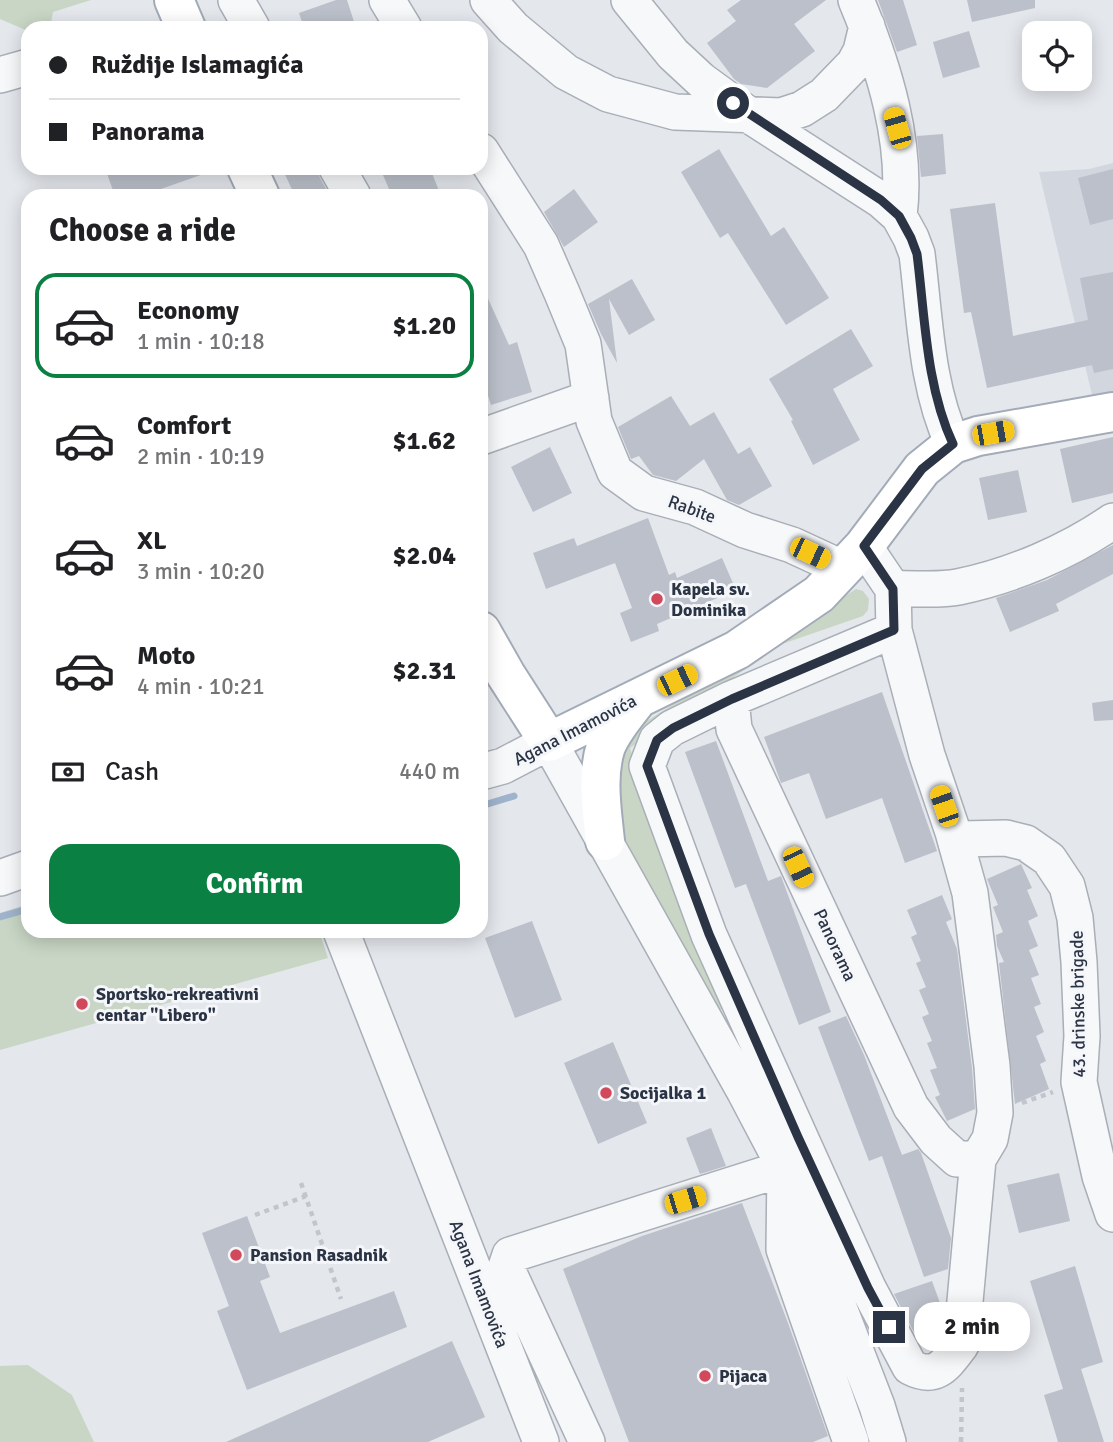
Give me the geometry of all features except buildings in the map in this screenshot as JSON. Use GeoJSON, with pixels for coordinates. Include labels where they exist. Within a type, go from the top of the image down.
{"type":"FeatureCollection","features":[{"type":"Feature","properties":{"kind":"main road"},"geometry":{"type":"LineString","coordinates":[[953,444],[978,436],[1113,412]]}},
{"type":"Feature","properties":{"kind":"main road","name":"Agana Imamovića"},"geometry":{"type":"LineString","coordinates":[[549,742],[737,650],[819,594],[854,558],[922,469],[953,444]]}},
{"type":"Feature","properties":{"kind":"main road"},"geometry":{"type":"LineString","coordinates":[[488,643],[549,742]]}},
{"type":"Feature","properties":{"kind":"main road"},"geometry":{"type":"LineString","coordinates":[[605,841],[601,771],[606,746],[639,698]]}},
{"type":"Feature","properties":{"kind":"street"},"geometry":{"type":"LineString","coordinates":[[236,0],[248,21]]}},
{"type":"Feature","properties":{"kind":"street"},"geometry":{"type":"LineString","coordinates":[[387,0],[400,21]]}},
{"type":"Feature","properties":{"kind":"street"},"geometry":{"type":"LineString","coordinates":[[488,0],[513,28],[566,72],[608,94],[675,112],[749,115],[781,116],[802,109],[824,95],[854,64],[861,51],[862,13]]}},
{"type":"Feature","properties":{"kind":"street"},"geometry":{"type":"LineString","coordinates":[[629,0],[673,54],[701,80],[749,115],[855,181],[899,216],[917,254],[934,385],[942,419],[953,444]]}},
{"type":"Feature","properties":{"kind":"street"},"geometry":{"type":"LineString","coordinates":[[862,13],[897,128],[901,174],[899,216]]}},
{"type":"Feature","properties":{"kind":"street"},"geometry":{"type":"LineString","coordinates":[[0,75],[21,69]]}},
{"type":"Feature","properties":{"kind":"street","name":"Rabite"},"geometry":{"type":"LineString","coordinates":[[488,161],[541,245],[583,344],[594,421],[615,472],[644,493],[695,507],[745,530],[792,545],[854,558]]}},
{"type":"Feature","properties":{"kind":"street"},"geometry":{"type":"LineString","coordinates":[[488,435],[591,398]]}},
{"type":"Feature","properties":{"kind":"street"},"geometry":{"type":"LineString","coordinates":[[854,558],[893,589],[956,587],[1013,571],[1090,537],[1113,521]]}},
{"type":"Feature","properties":{"kind":"street"},"geometry":{"type":"LineString","coordinates":[[893,589],[894,630],[927,755],[970,893],[992,1066],[995,1113],[990,1139],[978,1159],[961,1345],[944,1367],[933,1372],[910,1367],[868,1288],[714,947],[647,766],[657,740],[673,728],[732,699],[894,630]]}},
{"type":"Feature","properties":{"kind":"street","name":"Panorama"},"geometry":{"type":"LineString","coordinates":[[732,699],[734,729],[911,1107],[936,1140],[957,1159],[978,1159]]}},
{"type":"Feature","properties":{"kind":"street"},"geometry":{"type":"LineString","coordinates":[[549,742],[785,1168],[877,1406],[888,1442]]}},
{"type":"Feature","properties":{"kind":"street","name":"Agana Imamovića"},"geometry":{"type":"LineString","coordinates":[[488,770],[503,766],[549,742]]}},
{"type":"Feature","properties":{"kind":"street","name":"43. drinske brigade"},"geometry":{"type":"LineString","coordinates":[[953,832],[962,839],[1006,838],[1026,843],[1049,859],[1067,886],[1075,918],[1079,962],[1082,1035],[1079,1082],[1100,1175],[1113,1214]]}},
{"type":"Feature","properties":{"kind":"street"},"geometry":{"type":"LineString","coordinates":[[0,878],[21,870]]}},
{"type":"Feature","properties":{"kind":"street","name":"Agana Imamovića"},"geometry":{"type":"LineString","coordinates":[[344,938],[541,1442]]}},
{"type":"Feature","properties":{"kind":"street"},"geometry":{"type":"LineString","coordinates":[[587,1442],[506,1267],[510,1255],[785,1168]]}},
{"type":"Feature","properties":{"kind":"street"},"geometry":{"type":"LineString","coordinates":[[785,1168],[784,1249],[851,1442]]}},
{"type":"Feature","properties":{"kind":"path"},"geometry":{"type":"LineString","coordinates":[[301,1183],[341,1299]]}},
{"type":"Feature","properties":{"kind":"path"},"geometry":{"type":"LineString","coordinates":[[255,1215],[306,1196]]}},
{"type":"Feature","properties":{"kind":"path"},"geometry":{"type":"LineString","coordinates":[[961,1345],[961,1442]]}},
{"type":"Feature","properties":{"kind":"shaded area"},"geometry":{"type":"Polygon","coordinates":[[[1113,163],[1113,396],[1093,399],[1039,172],[1089,169],[1113,163]]]}},
{"type":"Feature","properties":{"kind":"green space"},"geometry":{"type":"Polygon","coordinates":[[[0,0],[91,0],[53,12],[51,21],[21,21],[21,28],[0,19],[0,0]]]}},
{"type":"Feature","properties":{"kind":"green space"},"geometry":{"type":"Polygon","coordinates":[[[856,589],[863,591],[869,599],[868,610],[863,616],[782,644],[630,748],[660,838],[728,1006],[710,1015],[627,854],[612,775],[631,731],[856,589]]]}},
{"type":"Feature","properties":{"kind":"green space","name":"Sportsko-rekreativni centar \"Libero\""},"geometry":{"type":"Polygon","coordinates":[[[21,906],[21,938],[321,938],[328,958],[0,1050],[0,913],[21,906]]]}},
{"type":"Feature","properties":{"kind":"green space"},"geometry":{"type":"Polygon","coordinates":[[[28,1365],[72,1395],[94,1442],[0,1442],[0,1366],[28,1365]]]}},
{"type":"Feature","properties":{"kind":"waterway"},"geometry":{"type":"LineString","coordinates":[[488,804],[514,796]]}},
{"type":"Feature","properties":{"kind":"waterway"},"geometry":{"type":"LineString","coordinates":[[0,917],[21,911]]}},
{"type":"Feature","properties":{"kind":"place","name":"Kapela sv. Dominika"},"geometry":{"type":"Point","coordinates":[657,599]}},
{"type":"Feature","properties":{"kind":"place","name":"Sportsko-rekreativni centar \"Libero\""},"geometry":{"type":"Point","coordinates":[82,1004]}},
{"type":"Feature","properties":{"kind":"place","name":"Socijalka 1"},"geometry":{"type":"Point","coordinates":[606,1093]}},
{"type":"Feature","properties":{"kind":"place","name":"Pansion Rasadnik"},"geometry":{"type":"Point","coordinates":[236,1255]}},
{"type":"Feature","properties":{"kind":"place","name":"Pijaca"},"geometry":{"type":"Point","coordinates":[705,1376]}},
{"type":"Feature","properties":{"kind":"route"},"geometry":{"type":"LineString","coordinates":[[733,103],[855,181],[899,216],[917,254],[934,385],[942,419],[953,444],[922,469],[864,546],[893,589],[894,630],[732,699],[673,728],[657,740],[647,766],[709,934],[798,1137],[889,1327]]}}]}
